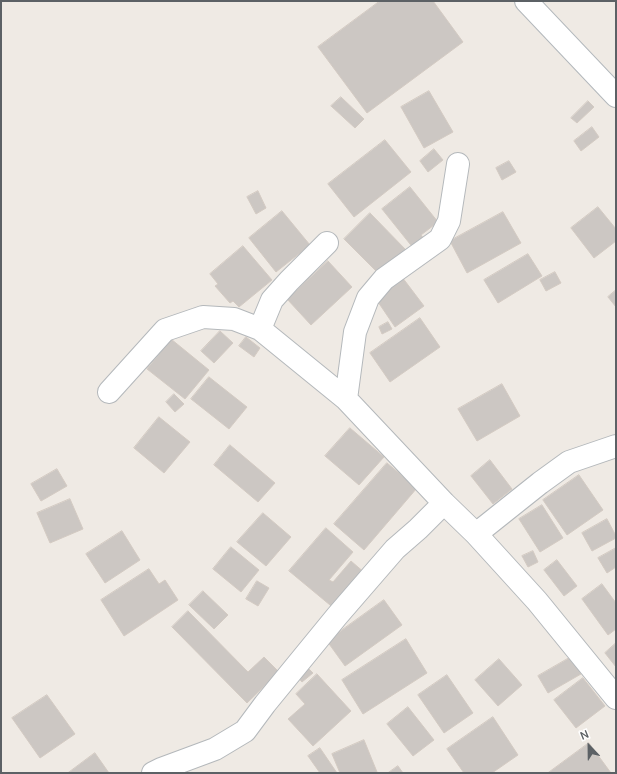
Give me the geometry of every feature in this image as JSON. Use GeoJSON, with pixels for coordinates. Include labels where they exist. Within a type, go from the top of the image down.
{"type":"FeatureCollection","features":[{"type":"Feature","properties":{"kind":"street"},"geometry":{"type":"LineString","coordinates":[[526,1],[616,96]]}},
{"type":"Feature","properties":{"kind":"street"},"geometry":{"type":"LineString","coordinates":[[346,399],[355,332],[368,298],[384,279],[440,239],[449,221],[458,164]]}},
{"type":"Feature","properties":{"kind":"street"},"geometry":{"type":"LineString","coordinates":[[260,329],[272,300],[327,242]]}},
{"type":"Feature","properties":{"kind":"street"},"geometry":{"type":"LineString","coordinates":[[109,392],[166,330],[203,317],[234,319],[260,329],[346,399],[444,503],[476,534],[537,601],[616,698]]}},
{"type":"Feature","properties":{"kind":"street"},"geometry":{"type":"LineString","coordinates":[[476,534],[569,462],[616,446]]}},
{"type":"Feature","properties":{"kind":"street"},"geometry":{"type":"LineString","coordinates":[[153,773],[215,750],[245,731],[265,704],[337,616],[395,549],[444,503]]}},
{"type":"Feature","properties":{"kind":"building"},"geometry":{"type":"Polygon","coordinates":[[[380,1],[433,1],[463,42],[367,113],[318,47],[380,1]]]}},
{"type":"Feature","properties":{"kind":"building"},"geometry":{"type":"Polygon","coordinates":[[[429,91],[453,132],[424,148],[401,107],[429,91]]]}},
{"type":"Feature","properties":{"kind":"building"},"geometry":{"type":"Polygon","coordinates":[[[341,97],[364,119],[355,128],[331,106],[341,97]]]}},
{"type":"Feature","properties":{"kind":"building"},"geometry":{"type":"Polygon","coordinates":[[[588,101],[594,107],[577,123],[571,118],[588,101]]]}},
{"type":"Feature","properties":{"kind":"building"},"geometry":{"type":"Polygon","coordinates":[[[592,127],[599,137],[581,151],[574,141],[592,127]]]}},
{"type":"Feature","properties":{"kind":"building"},"geometry":{"type":"Polygon","coordinates":[[[385,140],[411,172],[354,217],[328,184],[385,140]]]}},
{"type":"Feature","properties":{"kind":"building"},"geometry":{"type":"Polygon","coordinates":[[[434,149],[443,160],[428,172],[420,161],[434,149]]]}},
{"type":"Feature","properties":{"kind":"building"},"geometry":{"type":"Polygon","coordinates":[[[509,161],[516,172],[502,180],[496,168],[509,161]]]}},
{"type":"Feature","properties":{"kind":"building"},"geometry":{"type":"Polygon","coordinates":[[[410,187],[438,222],[421,235],[425,240],[414,249],[382,209],[410,187]]]}},
{"type":"Feature","properties":{"kind":"building"},"geometry":{"type":"Polygon","coordinates":[[[258,191],[266,208],[256,214],[247,197],[258,191]]]}},
{"type":"Feature","properties":{"kind":"building"},"geometry":{"type":"Polygon","coordinates":[[[598,207],[616,229],[616,241],[594,258],[571,228],[598,207]]]}},
{"type":"Feature","properties":{"kind":"building"},"geometry":{"type":"Polygon","coordinates":[[[282,211],[310,245],[276,272],[249,238],[282,211]]]}},
{"type":"Feature","properties":{"kind":"building"},"geometry":{"type":"Polygon","coordinates":[[[503,212],[521,243],[467,273],[450,241],[503,212]]]}},
{"type":"Feature","properties":{"kind":"building"},"geometry":{"type":"Polygon","coordinates":[[[370,213],[406,250],[380,275],[344,239],[370,213]]]}},
{"type":"Feature","properties":{"kind":"building"},"geometry":{"type":"Polygon","coordinates":[[[243,246],[272,280],[239,307],[233,301],[230,303],[215,286],[218,284],[210,274],[243,246]]]}},
{"type":"Feature","properties":{"kind":"building"},"geometry":{"type":"Polygon","coordinates":[[[528,254],[542,276],[498,303],[484,280],[528,254]]]}},
{"type":"Feature","properties":{"kind":"building"},"geometry":{"type":"Polygon","coordinates":[[[328,261],[352,287],[311,325],[287,299],[328,261]]]}},
{"type":"Feature","properties":{"kind":"building"},"geometry":{"type":"Polygon","coordinates":[[[555,272],[561,283],[546,291],[540,280],[555,272]]]}},
{"type":"Feature","properties":{"kind":"building"},"geometry":{"type":"Polygon","coordinates":[[[402,277],[424,306],[395,327],[374,296],[402,277]]]}},
{"type":"Feature","properties":{"kind":"building"},"geometry":{"type":"Polygon","coordinates":[[[616,290],[616,307],[608,297],[616,290]]]}},
{"type":"Feature","properties":{"kind":"building"},"geometry":{"type":"Polygon","coordinates":[[[420,318],[440,347],[390,382],[370,353],[420,318]]]}},
{"type":"Feature","properties":{"kind":"building"},"geometry":{"type":"Polygon","coordinates":[[[388,322],[392,329],[382,334],[379,327],[388,322]]]}},
{"type":"Feature","properties":{"kind":"building"},"geometry":{"type":"Polygon","coordinates":[[[220,331],[233,343],[214,363],[201,351],[220,331]]]}},
{"type":"Feature","properties":{"kind":"building"},"geometry":{"type":"Polygon","coordinates":[[[246,337],[260,348],[254,357],[239,346],[246,337]]]}},
{"type":"Feature","properties":{"kind":"building"},"geometry":{"type":"Polygon","coordinates":[[[171,339],[209,370],[185,399],[147,369],[171,339]]]}},
{"type":"Feature","properties":{"kind":"building"},"geometry":{"type":"Polygon","coordinates":[[[209,377],[247,407],[229,429],[191,399],[209,377]]]}},
{"type":"Feature","properties":{"kind":"building"},"geometry":{"type":"Polygon","coordinates":[[[502,384],[520,416],[477,441],[458,409],[502,384]]]}},
{"type":"Feature","properties":{"kind":"building"},"geometry":{"type":"Polygon","coordinates":[[[174,394],[184,404],[175,412],[166,402],[174,394]]]}},
{"type":"Feature","properties":{"kind":"building"},"geometry":{"type":"Polygon","coordinates":[[[159,417],[190,442],[164,473],[134,448],[159,417]]]}},
{"type":"Feature","properties":{"kind":"building"},"geometry":{"type":"Polygon","coordinates":[[[350,428],[384,457],[359,485],[325,456],[350,428]]]}},
{"type":"Feature","properties":{"kind":"building"},"geometry":{"type":"Polygon","coordinates":[[[230,445],[275,483],[258,502],[214,465],[230,445]]]}},
{"type":"Feature","properties":{"kind":"building"},"geometry":{"type":"Polygon","coordinates":[[[490,460],[512,489],[493,504],[471,476],[490,460]]]}},
{"type":"Feature","properties":{"kind":"building"},"geometry":{"type":"Polygon","coordinates":[[[387,463],[417,488],[364,550],[334,524],[387,463]]]}},
{"type":"Feature","properties":{"kind":"building"},"geometry":{"type":"Polygon","coordinates":[[[57,469],[67,486],[41,501],[31,484],[57,469]]]}},
{"type":"Feature","properties":{"kind":"building"},"geometry":{"type":"Polygon","coordinates":[[[579,475],[603,510],[567,535],[543,500],[579,475]]]}},
{"type":"Feature","properties":{"kind":"building"},"geometry":{"type":"Polygon","coordinates":[[[70,499],[83,529],[50,543],[37,513],[70,499]]]}},
{"type":"Feature","properties":{"kind":"building"},"geometry":{"type":"Polygon","coordinates":[[[542,505],[563,538],[540,552],[519,519],[542,505]]]}},
{"type":"Feature","properties":{"kind":"building"},"geometry":{"type":"Polygon","coordinates":[[[263,513],[291,537],[266,566],[237,542],[263,513]]]}},
{"type":"Feature","properties":{"kind":"building"},"geometry":{"type":"Polygon","coordinates":[[[607,519],[616,538],[592,551],[582,533],[607,519]]]}},
{"type":"Feature","properties":{"kind":"building"},"geometry":{"type":"Polygon","coordinates":[[[326,528],[353,552],[329,580],[333,582],[351,561],[366,574],[336,610],[289,571],[326,528]]]}},
{"type":"Feature","properties":{"kind":"building"},"geometry":{"type":"Polygon","coordinates":[[[122,531],[140,560],[105,583],[86,554],[122,531]]]}},
{"type":"Feature","properties":{"kind":"building"},"geometry":{"type":"Polygon","coordinates":[[[231,547],[259,570],[241,592],[213,569],[231,547]]]}},
{"type":"Feature","properties":{"kind":"building"},"geometry":{"type":"Polygon","coordinates":[[[616,548],[616,567],[607,573],[598,558],[616,548]]]}},
{"type":"Feature","properties":{"kind":"building"},"geometry":{"type":"Polygon","coordinates":[[[533,551],[538,562],[528,567],[522,556],[533,551]]]}},
{"type":"Feature","properties":{"kind":"building"},"geometry":{"type":"Polygon","coordinates":[[[557,560],[577,586],[564,596],[544,570],[557,560]]]}},
{"type":"Feature","properties":{"kind":"building"},"geometry":{"type":"Polygon","coordinates":[[[149,569],[159,584],[165,580],[178,600],[124,636],[101,600],[149,569]]]}},
{"type":"Feature","properties":{"kind":"building"},"geometry":{"type":"Polygon","coordinates":[[[257,581],[269,588],[258,606],[246,599],[257,581]]]}},
{"type":"Feature","properties":{"kind":"building"},"geometry":{"type":"Polygon","coordinates":[[[602,584],[616,603],[616,629],[608,635],[582,599],[602,584]]]}},
{"type":"Feature","properties":{"kind":"building"},"geometry":{"type":"Polygon","coordinates":[[[203,591],[228,615],[214,629],[189,605],[203,591]]]}},
{"type":"Feature","properties":{"kind":"building"},"geometry":{"type":"Polygon","coordinates":[[[384,600],[402,625],[345,666],[327,641],[384,600]]]}},
{"type":"Feature","properties":{"kind":"building"},"geometry":{"type":"Polygon","coordinates":[[[188,611],[248,672],[264,657],[279,672],[247,703],[172,627],[188,611]]]}},
{"type":"Feature","properties":{"kind":"building"},"geometry":{"type":"Polygon","coordinates":[[[406,639],[427,673],[363,714],[342,680],[406,639]]]}},
{"type":"Feature","properties":{"kind":"building"},"geometry":{"type":"Polygon","coordinates":[[[616,643],[616,667],[605,653],[616,643]]]}},
{"type":"Feature","properties":{"kind":"building"},"geometry":{"type":"Polygon","coordinates":[[[571,657],[581,674],[548,693],[538,676],[571,657]]]}},
{"type":"Feature","properties":{"kind":"building"},"geometry":{"type":"Polygon","coordinates":[[[499,659],[522,685],[498,706],[475,680],[499,659]]]}},
{"type":"Feature","properties":{"kind":"building"},"geometry":{"type":"Polygon","coordinates":[[[306,666],[313,673],[302,682],[295,674],[306,666]]]}},
{"type":"Feature","properties":{"kind":"building"},"geometry":{"type":"Polygon","coordinates":[[[317,674],[351,711],[313,746],[288,719],[305,704],[296,694],[317,674]]]}},
{"type":"Feature","properties":{"kind":"building"},"geometry":{"type":"Polygon","coordinates":[[[447,675],[473,713],[444,733],[418,695],[447,675]]]}},
{"type":"Feature","properties":{"kind":"building"},"geometry":{"type":"Polygon","coordinates":[[[583,678],[605,706],[576,728],[554,700],[583,678]]]}},
{"type":"Feature","properties":{"kind":"building"},"geometry":{"type":"Polygon","coordinates":[[[47,695],[75,734],[40,758],[12,718],[47,695]]]}},
{"type":"Feature","properties":{"kind":"building"},"geometry":{"type":"Polygon","coordinates":[[[408,707],[434,740],[413,756],[387,724],[408,707]]]}},
{"type":"Feature","properties":{"kind":"building"},"geometry":{"type":"Polygon","coordinates":[[[493,717],[518,755],[492,773],[464,773],[447,749],[493,717]]]}},
{"type":"Feature","properties":{"kind":"building"},"geometry":{"type":"Polygon","coordinates":[[[364,740],[377,772],[340,773],[332,754],[364,740]]]}},
{"type":"Feature","properties":{"kind":"building"},"geometry":{"type":"Polygon","coordinates":[[[589,743],[611,773],[548,773],[589,743]]]}},
{"type":"Feature","properties":{"kind":"building"},"geometry":{"type":"Polygon","coordinates":[[[320,748],[337,773],[320,773],[308,756],[320,748]]]}},
{"type":"Feature","properties":{"kind":"building"},"geometry":{"type":"Polygon","coordinates":[[[95,753],[109,773],[68,773],[95,753]]]}},
{"type":"Feature","properties":{"kind":"building"},"geometry":{"type":"Polygon","coordinates":[[[398,766],[403,773],[388,773],[398,766]]]}}]}
